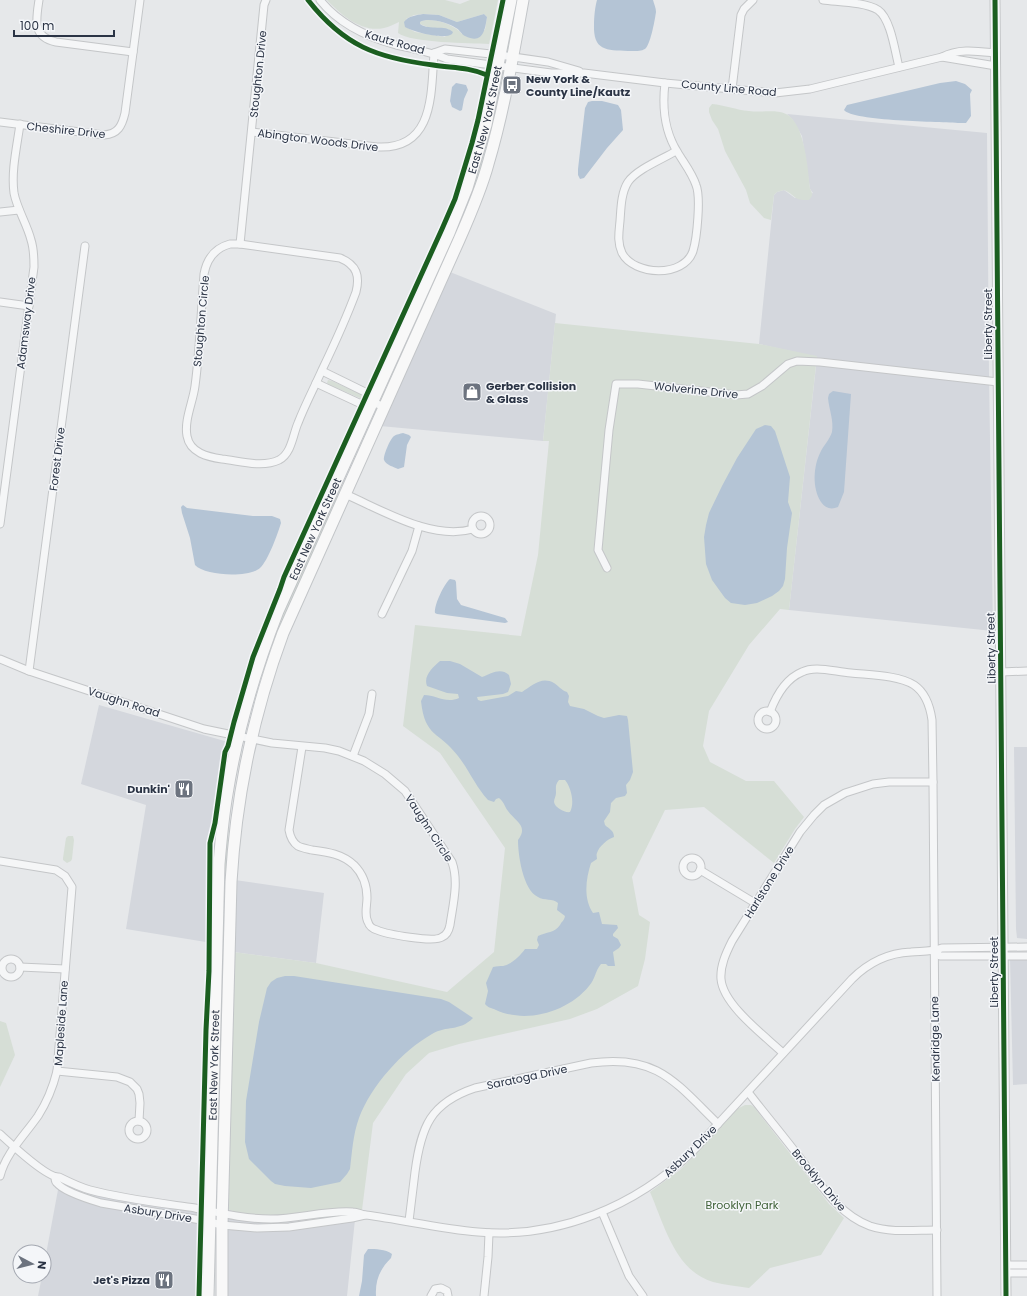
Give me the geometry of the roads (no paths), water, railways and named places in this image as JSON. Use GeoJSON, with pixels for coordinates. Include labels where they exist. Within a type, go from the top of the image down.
{"type":"FeatureCollection","features":[{"type":"Feature","properties":{"kind":"main road","name":"East New York Street"},"geometry":{"type":"LineString","coordinates":[[208,1296],[219,864],[227,793],[238,736],[258,667],[278,611],[458,211],[480,145],[511,0]]}},
{"type":"Feature","properties":{"kind":"main road","name":"East New York Street"},"geometry":{"type":"LineString","coordinates":[[222,1296],[222,1213],[231,875],[238,806],[251,738],[283,633],[471,214],[492,148],[510,68],[523,0]]}},
{"type":"Feature","properties":{"kind":"street"},"geometry":{"type":"LineString","coordinates":[[39,0],[36,23],[41,36],[45,40],[133,52]]}},
{"type":"Feature","properties":{"kind":"street","name":"Cheshire Drive"},"geometry":{"type":"LineString","coordinates":[[0,122],[104,135],[111,135],[117,131],[123,122],[125,113],[140,0]]}},
{"type":"Feature","properties":{"kind":"street","name":"Stoughton Drive"},"geometry":{"type":"LineString","coordinates":[[240,244],[264,5],[266,0]]}},
{"type":"Feature","properties":{"kind":"street","name":"Kautz Road"},"geometry":{"type":"LineString","coordinates":[[320,0],[341,20],[370,37],[434,54],[447,59],[499,60],[512,57]]}},
{"type":"Feature","properties":{"kind":"street"},"geometry":{"type":"LineString","coordinates":[[732,89],[741,15],[744,9],[753,0]]}},
{"type":"Feature","properties":{"kind":"street"},"geometry":{"type":"LineString","coordinates":[[824,0],[864,5],[878,10],[888,23],[899,67]]}},
{"type":"Feature","properties":{"kind":"street","name":"Liberty Street"},"geometry":{"type":"LineString","coordinates":[[995,0],[1006,1296]]}},
{"type":"Feature","properties":{"kind":"street","name":"Kautz Road"},"geometry":{"type":"LineString","coordinates":[[434,54],[445,49],[499,60],[510,68]]}},
{"type":"Feature","properties":{"kind":"street","name":"County Line Road"},"geometry":{"type":"LineString","coordinates":[[510,68],[551,73],[584,73],[665,83],[775,93],[810,89],[942,57],[950,52],[963,51],[996,53]]}},
{"type":"Feature","properties":{"kind":"street","name":"Abington Woods Drive"},"geometry":{"type":"LineString","coordinates":[[252,132],[377,147],[394,147],[404,143],[412,138],[426,120],[429,109],[434,54]]}},
{"type":"Feature","properties":{"kind":"street","name":"County Line Road"},"geometry":{"type":"LineString","coordinates":[[512,57],[548,62],[584,73]]}},
{"type":"Feature","properties":{"kind":"street","name":"County Line Road"},"geometry":{"type":"LineString","coordinates":[[942,57],[996,66]]}},
{"type":"Feature","properties":{"kind":"street"},"geometry":{"type":"LineString","coordinates":[[665,83],[663,106],[665,123],[676,151],[695,180],[697,187],[698,204],[693,251],[685,263],[671,270],[637,267],[624,256],[618,242],[622,198],[628,182],[638,173],[676,151]]}},
{"type":"Feature","properties":{"kind":"street","name":"Adamsway Drive"},"geometry":{"type":"LineString","coordinates":[[0,524],[34,268],[34,255],[31,239],[19,210],[14,193],[13,178],[20,124]]}},
{"type":"Feature","properties":{"kind":"street"},"geometry":{"type":"LineString","coordinates":[[0,212],[19,210]]}},
{"type":"Feature","properties":{"kind":"street","name":"Stoughton Circle"},"geometry":{"type":"LineString","coordinates":[[240,244],[333,257],[353,265],[358,277],[358,286],[322,371],[302,413],[284,457],[269,463],[259,464],[217,458],[196,452],[188,441],[186,425],[195,385],[204,274],[206,264],[212,255],[223,246],[240,244]]}},
{"type":"Feature","properties":{"kind":"street","name":"Forest Drive"},"geometry":{"type":"LineString","coordinates":[[29,671],[85,246]]}},
{"type":"Feature","properties":{"kind":"street"},"geometry":{"type":"LineString","coordinates":[[0,302],[29,306]]}},
{"type":"Feature","properties":{"kind":"street","name":"Wolverine Drive"},"geometry":{"type":"LineString","coordinates":[[607,568],[598,550],[616,384],[638,384],[736,395],[748,394],[762,386],[788,364],[797,361],[820,362],[998,382]]}},
{"type":"Feature","properties":{"kind":"street"},"geometry":{"type":"LineString","coordinates":[[322,371],[367,392],[373,402],[384,407]]}},
{"type":"Feature","properties":{"kind":"street"},"geometry":{"type":"LineString","coordinates":[[316,383],[359,404],[373,402]]}},
{"type":"Feature","properties":{"kind":"street"},"geometry":{"type":"LineString","coordinates":[[345,494],[419,526],[452,532],[473,529]]}},
{"type":"Feature","properties":{"kind":"street"},"geometry":{"type":"LineString","coordinates":[[382,614],[412,551],[419,526]]}},
{"type":"Feature","properties":{"kind":"street","name":"Vaughn Road"},"geometry":{"type":"LineString","coordinates":[[0,659],[29,671],[204,729],[251,738]]}},
{"type":"Feature","properties":{"kind":"street","name":"Kendridge Lane"},"geometry":{"type":"LineString","coordinates":[[770,712],[776,697],[787,682],[795,676],[810,670],[893,678],[913,684],[922,692],[930,712],[932,720],[937,1296]]}},
{"type":"Feature","properties":{"kind":"street"},"geometry":{"type":"LineString","coordinates":[[1001,672],[1027,671]]}},
{"type":"Feature","properties":{"kind":"street"},"geometry":{"type":"LineString","coordinates":[[353,756],[370,714],[372,694]]}},
{"type":"Feature","properties":{"kind":"street","name":"Vaughn Circle"},"geometry":{"type":"LineString","coordinates":[[251,738],[272,743],[325,748],[353,756],[374,766],[405,791],[452,862],[455,871],[456,880],[451,918],[448,932],[443,937],[437,940],[429,940],[375,930],[367,922],[366,887],[357,869],[344,857],[298,846],[293,841],[290,830],[302,747]]}},
{"type":"Feature","properties":{"kind":"street","name":"Harlstone Drive"},"geometry":{"type":"LineString","coordinates":[[783,1053],[734,1007],[727,997],[721,980],[721,970],[726,952],[755,903],[805,825],[824,805],[845,793],[869,785],[888,782],[932,782]]}},
{"type":"Feature","properties":{"kind":"street","name":"Mapleside Lane"},"geometry":{"type":"LineString","coordinates":[[0,861],[56,870],[65,876],[72,887],[57,1071],[53,1086],[43,1107],[6,1159],[0,1176]]}},
{"type":"Feature","properties":{"kind":"street"},"geometry":{"type":"LineString","coordinates":[[700,870],[755,903]]}},
{"type":"Feature","properties":{"kind":"street","name":"Asbury Drive"},"geometry":{"type":"LineString","coordinates":[[55,1177],[57,1184],[86,1198],[101,1203],[210,1217],[222,1213],[249,1218],[288,1219],[341,1212],[354,1212],[365,1215],[489,1233],[520,1232],[550,1228],[575,1222],[602,1212],[629,1199],[670,1172],[718,1124],[852,979],[873,962],[894,954],[934,951],[942,948],[1027,947]]}},
{"type":"Feature","properties":{"kind":"street","name":"Asbury Drive"},"geometry":{"type":"LineString","coordinates":[[934,951],[940,956],[1027,956]]}},
{"type":"Feature","properties":{"kind":"street"},"geometry":{"type":"LineString","coordinates":[[20,967],[65,969]]}},
{"type":"Feature","properties":{"kind":"street","name":"Saratoga Drive"},"geometry":{"type":"LineString","coordinates":[[409,1221],[418,1148],[425,1129],[432,1116],[445,1102],[475,1088],[591,1063],[609,1061],[628,1062],[652,1068],[670,1079],[718,1124]]}},
{"type":"Feature","properties":{"kind":"street"},"geometry":{"type":"LineString","coordinates":[[57,1071],[117,1077],[130,1082],[137,1089],[139,1094],[139,1121]]}},
{"type":"Feature","properties":{"kind":"street","name":"Brooklyn Drive"},"geometry":{"type":"LineString","coordinates":[[748,1092],[829,1195],[849,1215],[863,1223],[880,1229],[937,1230]]}},
{"type":"Feature","properties":{"kind":"street","name":"Asbury Drive"},"geometry":{"type":"LineString","coordinates":[[0,1134],[43,1170],[55,1177],[59,1177],[88,1189],[210,1217],[222,1225],[267,1229],[337,1221],[365,1215]]}},
{"type":"Feature","properties":{"kind":"street"},"geometry":{"type":"LineString","coordinates":[[602,1212],[629,1276],[643,1296]]}},
{"type":"Feature","properties":{"kind":"street"},"geometry":{"type":"LineString","coordinates":[[484,1296],[489,1233]]}},
{"type":"Feature","properties":{"kind":"street"},"geometry":{"type":"LineString","coordinates":[[1006,1269],[1027,1265]]}},
{"type":"Feature","properties":{"kind":"street"},"geometry":{"type":"LineString","coordinates":[[1006,1269],[1027,1274]]}},
{"type":"Feature","properties":{"kind":"street"},"geometry":{"type":"LineString","coordinates":[[431,1296],[435,1289],[441,1288],[447,1291],[448,1296]]}},
{"type":"Feature","properties":{"kind":"water"},"geometry":{"type":"Polygon","coordinates":[[[597,0],[653,0],[656,12],[651,36],[646,48],[638,51],[628,51],[613,50],[602,47],[596,39],[594,33],[594,15],[597,0]]]}},
{"type":"Feature","properties":{"kind":"water"},"geometry":{"type":"Polygon","coordinates":[[[423,14],[439,15],[457,22],[484,14],[487,17],[482,35],[476,39],[465,36],[448,24],[433,20],[420,22],[420,24],[428,27],[446,28],[453,32],[452,34],[448,36],[436,36],[405,27],[404,22],[408,18],[423,14]]]}},
{"type":"Feature","properties":{"kind":"water"},"geometry":{"type":"Polygon","coordinates":[[[956,81],[965,84],[972,90],[970,94],[971,116],[966,123],[879,119],[851,114],[844,110],[847,105],[940,83],[956,81]]]}},
{"type":"Feature","properties":{"kind":"water"},"geometry":{"type":"Polygon","coordinates":[[[456,83],[466,85],[468,90],[464,99],[462,110],[460,111],[452,107],[450,101],[452,87],[456,83]]]}},
{"type":"Feature","properties":{"kind":"water"},"geometry":{"type":"Polygon","coordinates":[[[602,101],[618,105],[621,110],[623,130],[584,178],[580,179],[578,169],[585,108],[588,102],[602,101]]]}},
{"type":"Feature","properties":{"kind":"water"},"geometry":{"type":"Polygon","coordinates":[[[833,391],[851,394],[844,492],[838,507],[831,508],[826,507],[818,496],[815,484],[815,470],[818,457],[832,432],[832,419],[828,398],[829,394],[833,391]]]}},
{"type":"Feature","properties":{"kind":"water"},"geometry":{"type":"Polygon","coordinates":[[[765,425],[771,426],[775,431],[790,477],[788,502],[792,513],[787,548],[785,579],[783,586],[779,591],[757,603],[745,605],[731,603],[725,598],[712,580],[706,564],[704,537],[706,525],[709,513],[737,458],[756,429],[765,425]]]}},
{"type":"Feature","properties":{"kind":"water"},"geometry":{"type":"Polygon","coordinates":[[[403,433],[411,437],[407,445],[404,467],[398,469],[386,463],[384,458],[392,438],[403,433]]]}},
{"type":"Feature","properties":{"kind":"water"},"geometry":{"type":"Polygon","coordinates":[[[183,505],[187,508],[253,516],[272,516],[280,519],[281,523],[269,553],[260,568],[247,573],[237,574],[208,572],[195,565],[190,538],[182,513],[181,507],[183,505]]]}},
{"type":"Feature","properties":{"kind":"water"},"geometry":{"type":"Polygon","coordinates":[[[450,579],[455,580],[456,582],[457,599],[461,605],[505,618],[508,622],[505,623],[435,613],[440,595],[450,579]]]}},
{"type":"Feature","properties":{"kind":"water"},"geometry":{"type":"Polygon","coordinates":[[[440,661],[450,661],[460,664],[482,677],[499,671],[509,675],[511,684],[508,692],[477,697],[478,700],[481,701],[508,696],[516,691],[522,692],[541,681],[549,681],[567,692],[570,706],[584,709],[604,718],[619,715],[627,716],[633,772],[626,785],[627,793],[625,796],[616,798],[611,803],[610,812],[604,821],[605,825],[612,831],[614,837],[602,845],[598,850],[597,859],[591,863],[586,888],[588,901],[593,913],[599,912],[602,924],[617,925],[618,928],[613,936],[618,939],[621,945],[613,952],[615,966],[601,964],[591,984],[580,995],[570,1003],[546,1013],[520,1016],[490,1008],[485,1004],[488,991],[486,983],[493,967],[503,966],[513,962],[525,949],[537,949],[539,945],[537,940],[538,936],[556,930],[564,920],[565,916],[557,910],[558,903],[556,901],[538,897],[533,893],[525,880],[519,854],[518,840],[522,831],[520,824],[499,798],[494,802],[488,800],[458,756],[429,728],[426,722],[421,701],[424,695],[445,700],[454,700],[459,698],[458,694],[447,693],[427,686],[426,679],[428,675],[440,661]],[[559,780],[557,783],[554,802],[560,810],[570,812],[572,795],[565,780],[559,780]]]}},
{"type":"Feature","properties":{"kind":"water"},"geometry":{"type":"Polygon","coordinates":[[[294,976],[441,999],[449,1002],[473,1018],[458,1027],[437,1031],[432,1034],[410,1050],[389,1070],[371,1094],[359,1118],[355,1130],[350,1169],[347,1174],[340,1182],[311,1188],[275,1184],[249,1159],[245,1142],[246,1101],[259,1022],[267,988],[271,982],[277,978],[294,976]]]}},
{"type":"Feature","properties":{"kind":"water"},"geometry":{"type":"Polygon","coordinates":[[[368,1249],[383,1250],[392,1254],[377,1280],[376,1296],[359,1296],[364,1255],[368,1249]]]}},
{"type":"Feature","properties":{"kind":"place","name":"New York & County Line/Kautz"},"geometry":{"type":"Point","coordinates":[512,85]}},
{"type":"Feature","properties":{"kind":"place","name":"Gerber Collision & Glass"},"geometry":{"type":"Point","coordinates":[472,392]}},
{"type":"Feature","properties":{"kind":"place","name":"Dunkin'"},"geometry":{"type":"Point","coordinates":[184,789]}},
{"type":"Feature","properties":{"kind":"place","name":"Jet's Pizza"},"geometry":{"type":"Point","coordinates":[164,1280]}},
{"type":"Feature","properties":{"kind":"park label","name":"Brooklyn Park"},"geometry":{"type":"Point","coordinates":[742,1205]}}]}
